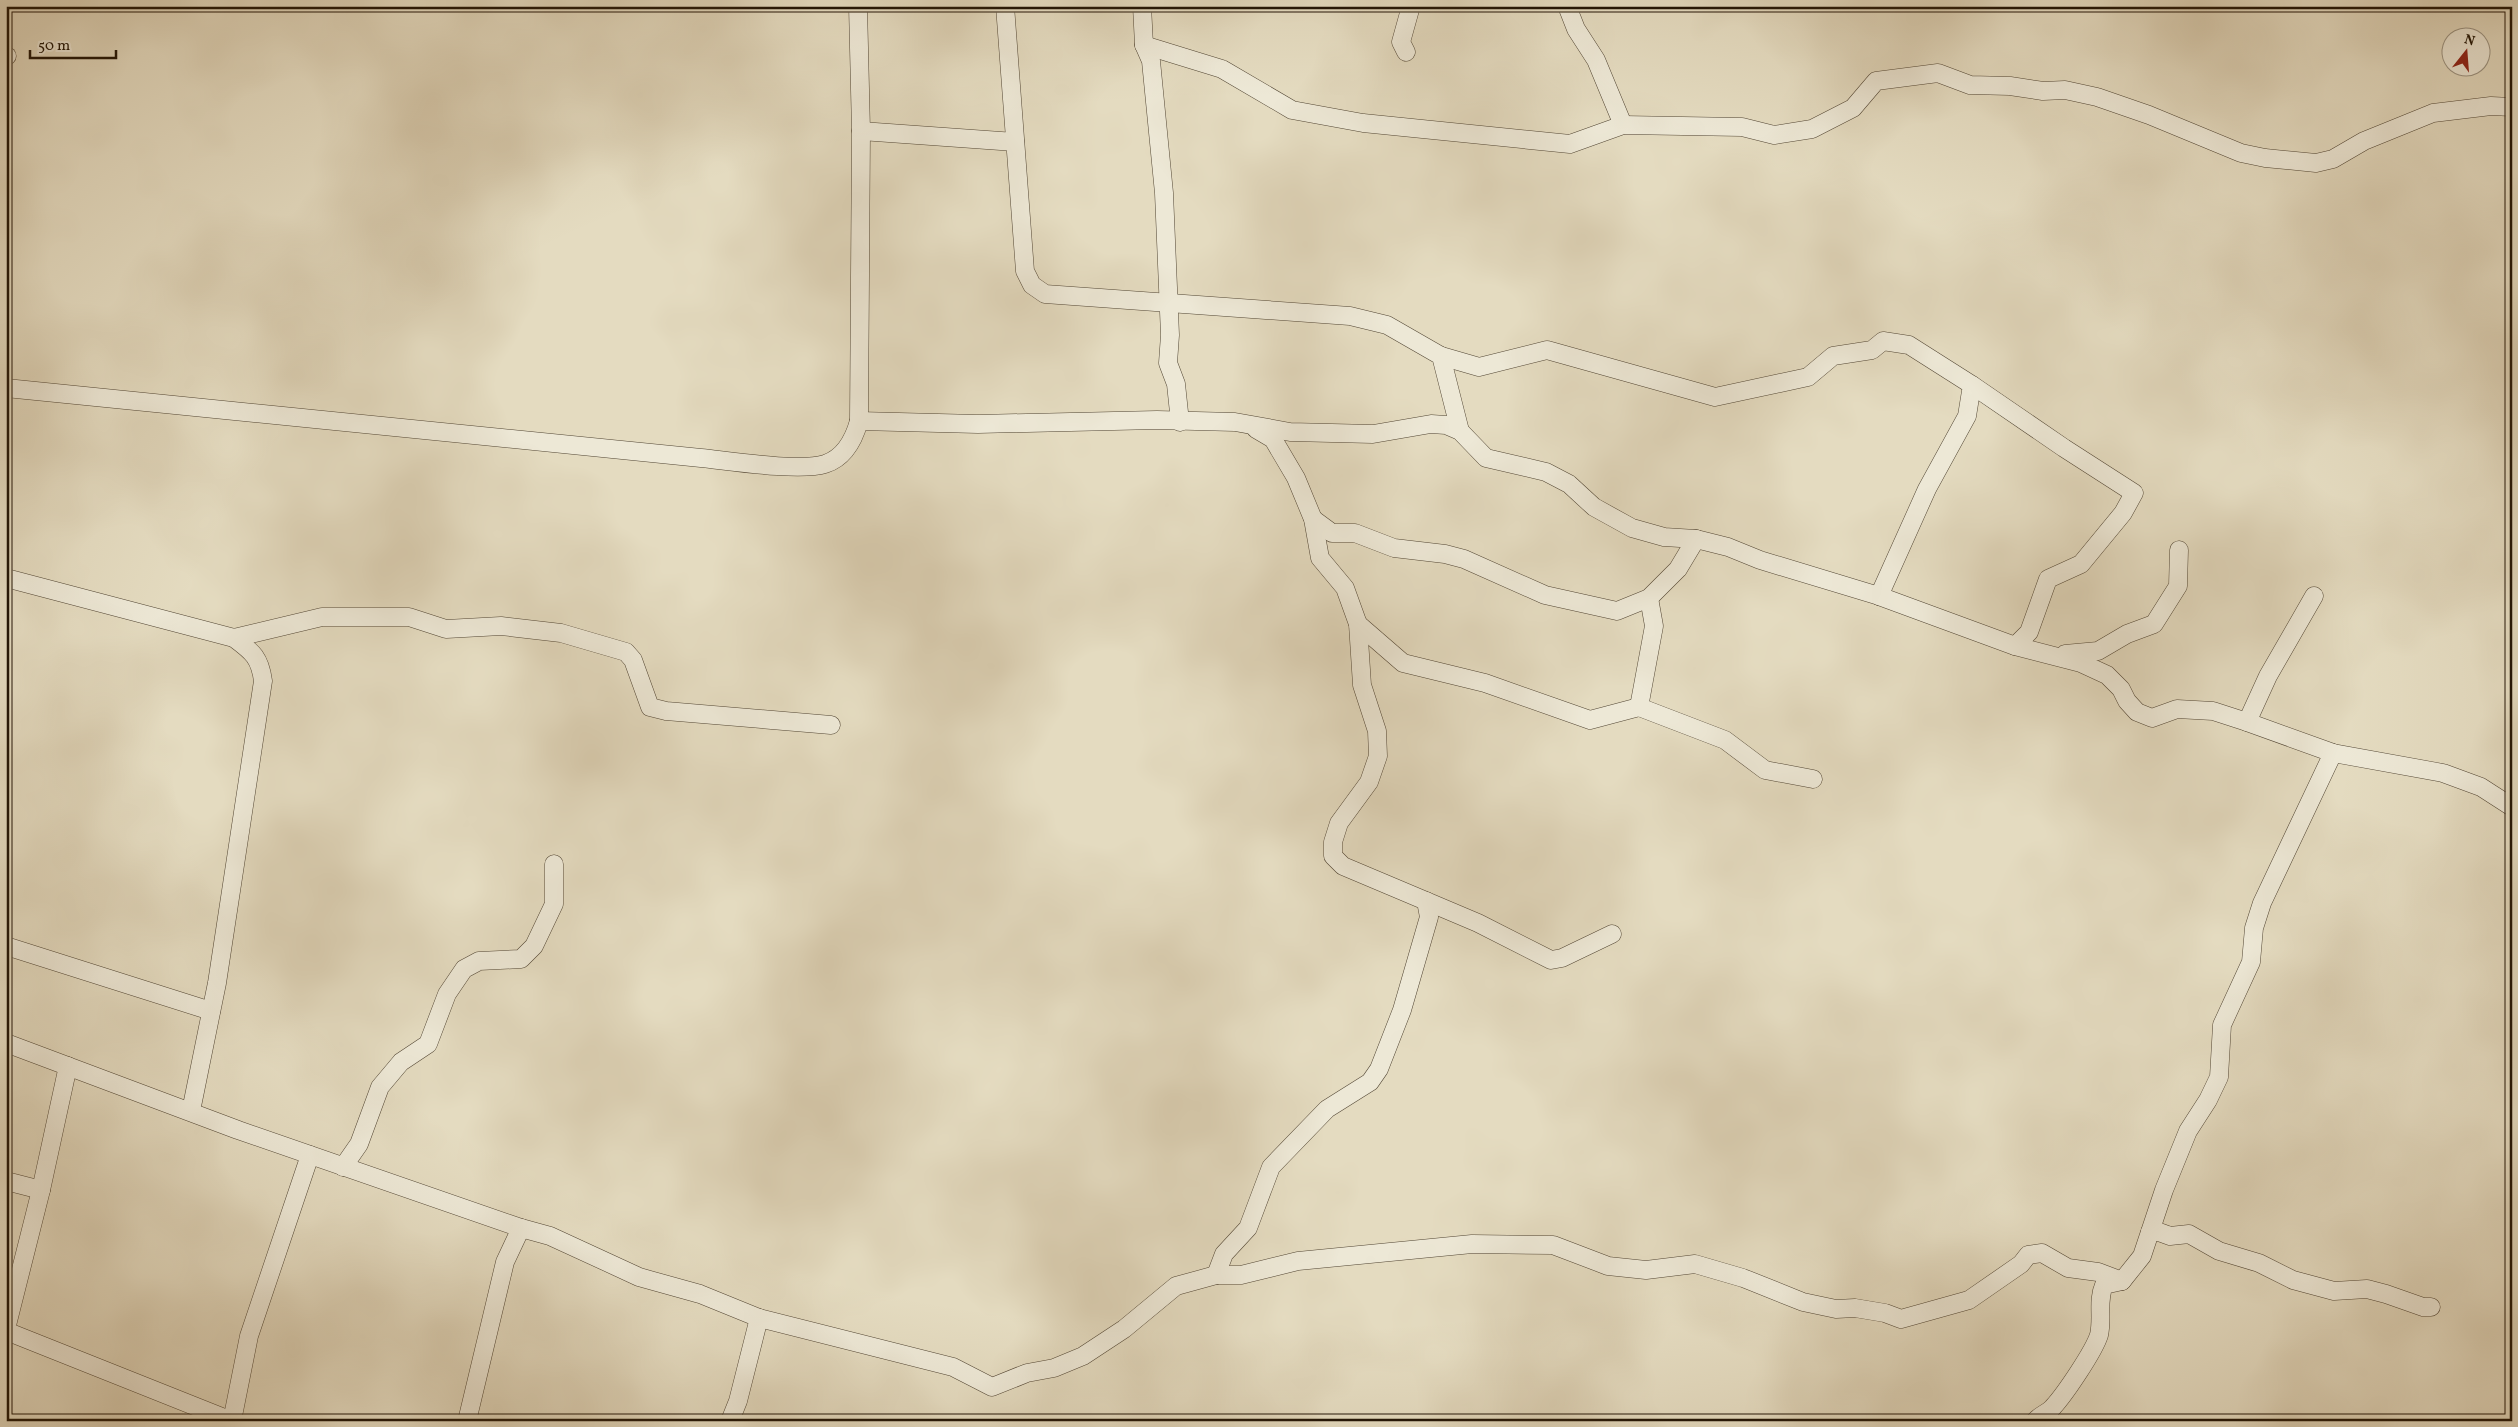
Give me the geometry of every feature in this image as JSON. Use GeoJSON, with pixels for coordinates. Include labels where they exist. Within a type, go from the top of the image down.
{"type":"FeatureCollection","features":[{"type":"Feature","properties":{"kind":"street"},"geometry":{"type":"LineString","coordinates":[[6,388],[709,459],[814,467],[835,459],[847,448],[855,436],[860,421],[861,131],[858,6]]}},
{"type":"Feature","properties":{"kind":"street"},"geometry":{"type":"LineString","coordinates":[[1006,6],[1026,271],[1032,285],[1045,294],[1168,305],[1350,316],[1387,325],[1441,356],[1479,367],[1547,350],[1715,397],[1808,377],[1833,356],[1872,350],[1883,341],[1909,345],[2134,493],[2123,513],[2081,564],[2048,579],[2029,632],[2015,646]]}},
{"type":"Feature","properties":{"kind":"street"},"geometry":{"type":"LineString","coordinates":[[1142,6],[1144,45],[1151,61],[1164,193],[1170,335],[1168,362],[1176,384],[1180,422]]}},
{"type":"Feature","properties":{"kind":"street"},"geometry":{"type":"LineString","coordinates":[[1406,52],[1401,42],[1411,6]]}},
{"type":"Feature","properties":{"kind":"street"},"geometry":{"type":"LineString","coordinates":[[1568,6],[1576,29],[1596,60],[1623,125]]}},
{"type":"Feature","properties":{"kind":"street"},"geometry":{"type":"LineString","coordinates":[[1144,45],[1222,69],[1292,110],[1363,123],[1570,144],[1623,125],[1742,127],[1774,136],[1812,129],[1853,108],[1876,81],[1938,73],[1970,85],[2010,86],[2043,91],[2065,90],[2097,97],[2240,152],[2266,158],[2316,163],[2333,159],[2364,141],[2433,113],[2491,106],[2512,107]]}},
{"type":"Feature","properties":{"kind":"street"},"geometry":{"type":"LineString","coordinates":[[861,131],[1015,142]]}},
{"type":"Feature","properties":{"kind":"street"},"geometry":{"type":"LineString","coordinates":[[1441,356],[1460,432]]}},
{"type":"Feature","properties":{"kind":"street"},"geometry":{"type":"LineString","coordinates":[[1879,596],[1927,489],[1967,416],[1972,385]]}},
{"type":"Feature","properties":{"kind":"street"},"geometry":{"type":"LineString","coordinates":[[860,421],[978,424],[1157,420],[1235,422],[1290,432],[1373,434],[1431,424],[1446,425],[1460,432],[1486,458],[1546,472],[1569,484],[1594,507],[1632,528],[1664,538],[1696,539],[1728,546],[1760,560],[1879,596],[2015,646],[2057,655],[2107,675],[2121,689],[2127,701],[2138,712],[2152,718],[2177,709],[2213,711],[2333,753],[2442,773],[2481,787],[2512,807]]}},
{"type":"Feature","properties":{"kind":"street"},"geometry":{"type":"LineString","coordinates":[[1251,426],[1273,439],[1296,478],[1313,519],[1320,558],[1344,588],[1358,624],[1362,685],[1377,731],[1378,756],[1369,782],[1339,823],[1333,842],[1333,856],[1343,866],[1478,923],[1551,960],[1562,958],[1612,934]]}},
{"type":"Feature","properties":{"kind":"street"},"geometry":{"type":"LineString","coordinates":[[1313,519],[1332,533],[1354,533],[1394,548],[1444,554],[1464,559],[1545,595],[1617,610],[1650,598],[1678,569],[1696,539]]}},
{"type":"Feature","properties":{"kind":"street"},"geometry":{"type":"LineString","coordinates":[[2057,655],[2098,651],[2127,634],[2154,624],[2178,586],[2179,550]]}},
{"type":"Feature","properties":{"kind":"street"},"geometry":{"type":"LineString","coordinates":[[6,578],[234,638],[250,650],[260,664],[262,681],[212,1012],[191,1111]]}},
{"type":"Feature","properties":{"kind":"street"},"geometry":{"type":"LineString","coordinates":[[2247,722],[2268,676],[2314,596]]}},
{"type":"Feature","properties":{"kind":"street"},"geometry":{"type":"LineString","coordinates":[[1639,707],[1654,626],[1650,598]]}},
{"type":"Feature","properties":{"kind":"street"},"geometry":{"type":"LineString","coordinates":[[234,638],[322,617],[409,617],[446,630],[501,626],[561,633],[626,652],[633,660],[650,707],[666,711],[832,725]]}},
{"type":"Feature","properties":{"kind":"street"},"geometry":{"type":"LineString","coordinates":[[1358,624],[1403,663],[1485,683],[1590,720],[1639,707],[1725,740],[1765,770],[1813,779]]}},
{"type":"Feature","properties":{"kind":"street"},"geometry":{"type":"LineString","coordinates":[[2035,1421],[2052,1409],[2098,1336],[2101,1311],[2099,1296],[2104,1285],[2122,1281],[2142,1256],[2164,1190],[2188,1131],[2208,1100],[2219,1077],[2222,1025],[2251,962],[2254,928],[2262,903],[2333,753]]}},
{"type":"Feature","properties":{"kind":"street"},"geometry":{"type":"LineString","coordinates":[[343,1167],[359,1144],[380,1087],[401,1062],[428,1044],[447,994],[464,969],[479,961],[521,959],[534,946],[554,904],[554,864]]}},
{"type":"Feature","properties":{"kind":"street"},"geometry":{"type":"LineString","coordinates":[[1216,1275],[1224,1254],[1248,1228],[1271,1167],[1327,1109],[1370,1082],[1379,1070],[1402,1010],[1422,945],[1429,916],[1426,901]]}},
{"type":"Feature","properties":{"kind":"street"},"geometry":{"type":"LineString","coordinates":[[6,946],[212,1012]]}},
{"type":"Feature","properties":{"kind":"street"},"geometry":{"type":"LineString","coordinates":[[6,1043],[343,1167],[521,1228],[550,1236],[639,1277],[700,1294],[759,1318],[953,1367],[992,1387],[1027,1373],[1054,1368],[1083,1356],[1124,1329],[1176,1286],[1216,1275],[1241,1275],[1298,1261],[1372,1252],[1472,1244],[1553,1244],[1608,1266],[1646,1270],[1695,1264],[1743,1278],[1803,1302],[1836,1309],[1870,1311],[1901,1319],[1969,1300],[2013,1269],[2028,1255],[2042,1253],[2068,1268],[2098,1272],[2122,1281]]}},
{"type":"Feature","properties":{"kind":"street"},"geometry":{"type":"LineString","coordinates":[[68,1066],[41,1190],[6,1330],[232,1421],[248,1336],[310,1155]]}},
{"type":"Feature","properties":{"kind":"street"},"geometry":{"type":"LineString","coordinates":[[6,1181],[41,1190]]}},
{"type":"Feature","properties":{"kind":"street"},"geometry":{"type":"LineString","coordinates":[[467,1421],[503,1270],[521,1228]]}},
{"type":"Feature","properties":{"kind":"street"},"geometry":{"type":"LineString","coordinates":[[2150,1232],[2159,1232],[2170,1236],[2189,1234],[2219,1252],[2258,1263],[2293,1280],[2334,1291],[2367,1289],[2423,1307],[2430,1307]]}},
{"type":"Feature","properties":{"kind":"street"},"geometry":{"type":"LineString","coordinates":[[730,1421],[738,1401],[759,1318]]}}]}
